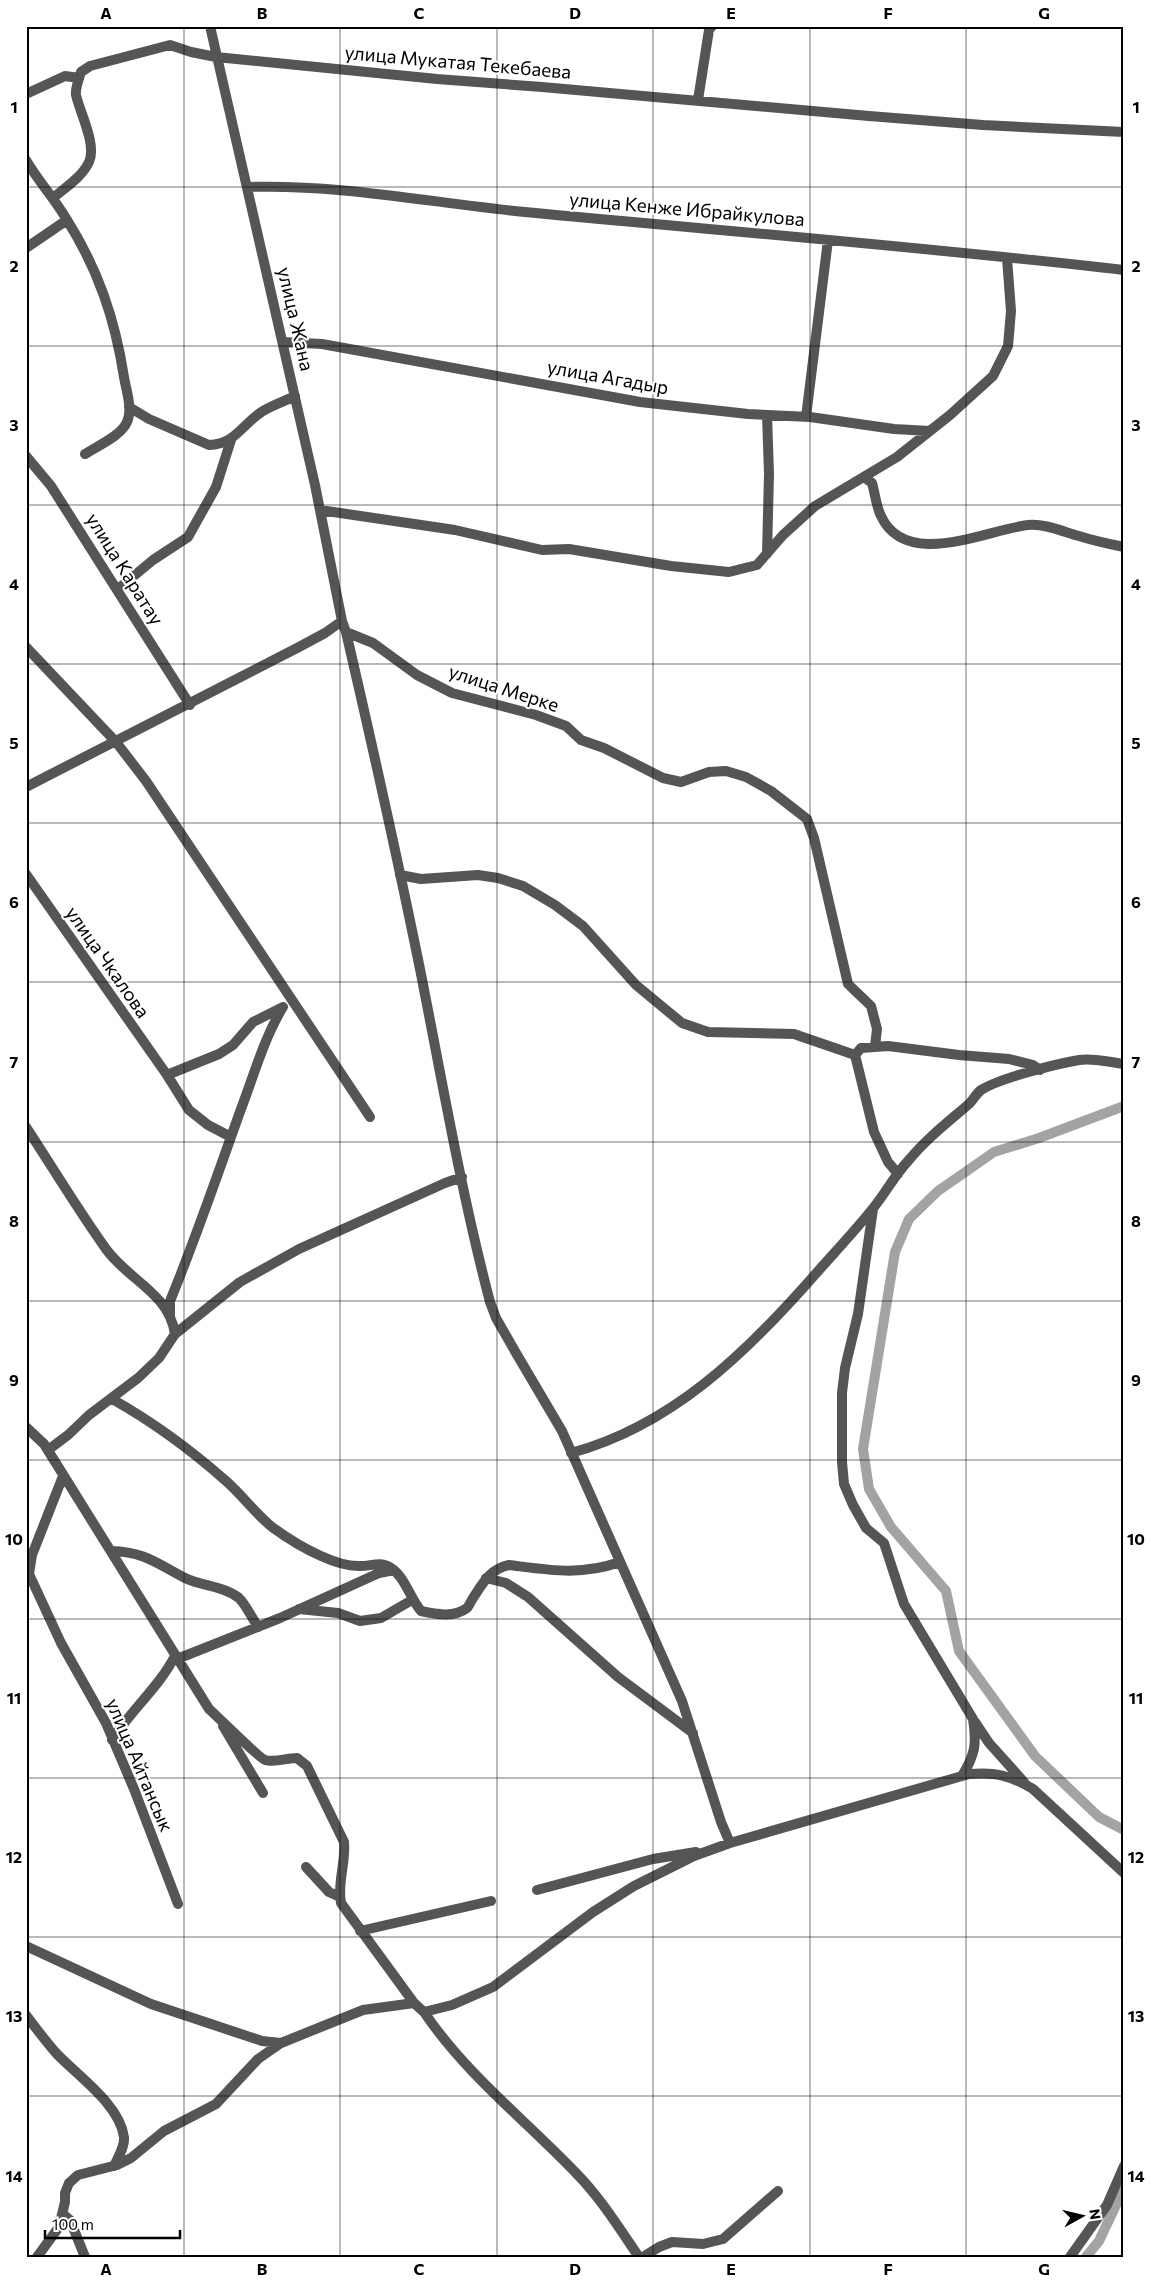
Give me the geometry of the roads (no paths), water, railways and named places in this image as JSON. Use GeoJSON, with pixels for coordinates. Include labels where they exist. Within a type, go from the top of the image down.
{"type":"FeatureCollection","features":[{"type":"Feature","properties":{"kind":"street","name":"улица Жана"},"geometry":{"type":"LineString","coordinates":[[210,26],[283,342],[342,620],[400,875],[485,1281],[496,1318],[541,1393],[571,1453],[682,1701],[721,1822],[730,1843]]}},
{"type":"Feature","properties":{"kind":"street"},"geometry":{"type":"LineString","coordinates":[[698,100],[709,30],[712,26]]}},
{"type":"Feature","properties":{"kind":"street","name":"улица Мукатая Текебаева"},"geometry":{"type":"LineString","coordinates":[[79,78],[81,72],[90,66],[170,45],[216,57],[437,80],[698,100],[983,125],[1124,132]]}},
{"type":"Feature","properties":{"kind":"street"},"geometry":{"type":"LineString","coordinates":[[26,94],[65,76],[79,78],[76,93],[87,131],[91,152],[90,162],[80,175],[53,198]]}},
{"type":"Feature","properties":{"kind":"street"},"geometry":{"type":"LineString","coordinates":[[26,160],[53,198],[82,245],[112,317],[129,407],[127,423],[120,431],[85,454]]}},
{"type":"Feature","properties":{"kind":"street","name":"улица Кенже Ибрайкулова"},"geometry":{"type":"LineString","coordinates":[[248,187],[281,186],[370,194],[522,212],[1124,270]]}},
{"type":"Feature","properties":{"kind":"street"},"geometry":{"type":"LineString","coordinates":[[26,248],[67,220]]}},
{"type":"Feature","properties":{"kind":"street"},"geometry":{"type":"LineString","coordinates":[[806,417],[828,240]]}},
{"type":"Feature","properties":{"kind":"street"},"geometry":{"type":"LineString","coordinates":[[320,510],[456,530],[542,550],[569,549],[671,566],[729,572],[757,565],[783,535],[815,506],[897,457],[994,376],[1008,346],[1011,311],[1007,258]]}},
{"type":"Feature","properties":{"kind":"street","name":"улица Агадыр"},"geometry":{"type":"LineString","coordinates":[[283,342],[331,346],[640,402],[767,415],[806,417],[894,429],[930,431]]}},
{"type":"Feature","properties":{"kind":"street"},"geometry":{"type":"LineString","coordinates":[[129,407],[149,419],[209,445],[231,440],[247,423],[264,410],[295,396]]}},
{"type":"Feature","properties":{"kind":"street"},"geometry":{"type":"LineString","coordinates":[[767,415],[770,474],[767,554]]}},
{"type":"Feature","properties":{"kind":"street"},"geometry":{"type":"LineString","coordinates":[[118,589],[153,560],[188,537],[216,487],[231,440]]}},
{"type":"Feature","properties":{"kind":"street","name":"улица Каратау"},"geometry":{"type":"LineString","coordinates":[[26,456],[51,486],[190,705]]}},
{"type":"Feature","properties":{"kind":"street"},"geometry":{"type":"LineString","coordinates":[[864,477],[872,483],[881,516],[888,527],[902,538],[919,545],[956,541],[1029,524],[1124,547]]}},
{"type":"Feature","properties":{"kind":"street"},"geometry":{"type":"LineString","coordinates":[[26,787],[190,705],[325,633],[342,620]]}},
{"type":"Feature","properties":{"kind":"street","name":"улица Мерке"},"geometry":{"type":"LineString","coordinates":[[346,632],[372,643],[417,675],[452,692],[536,714],[566,726],[581,740],[593,746],[604,748],[663,778],[681,782],[709,772],[726,771],[746,777],[771,791],[807,819],[814,838],[848,984],[871,1006],[875,1016],[875,1046]]}},
{"type":"Feature","properties":{"kind":"street"},"geometry":{"type":"LineString","coordinates":[[26,647],[116,742],[146,781],[370,1117]]}},
{"type":"Feature","properties":{"kind":"street","name":"улица Чкалова"},"geometry":{"type":"LineString","coordinates":[[26,874],[189,1110],[208,1125],[231,1137]]}},
{"type":"Feature","properties":{"kind":"street"},"geometry":{"type":"LineString","coordinates":[[400,875],[420,879],[478,876],[498,878],[523,886],[555,905],[584,926],[636,985],[682,1023],[708,1032],[794,1034],[855,1054]]}},
{"type":"Feature","properties":{"kind":"street"},"geometry":{"type":"LineString","coordinates":[[175,1334],[170,1317],[170,1301],[211,1198],[259,1060],[276,1019],[283,1007],[291,999]]}},
{"type":"Feature","properties":{"kind":"street"},"geometry":{"type":"LineString","coordinates":[[165,1073],[219,1054],[233,1045],[253,1022],[283,1007]]}},
{"type":"Feature","properties":{"kind":"street"},"geometry":{"type":"LineString","coordinates":[[855,1054],[861,1048],[875,1046],[1009,1058],[1033,1065],[1040,1070]]}},
{"type":"Feature","properties":{"kind":"street"},"geometry":{"type":"LineString","coordinates":[[855,1054],[874,1132],[888,1162],[898,1174]]}},
{"type":"Feature","properties":{"kind":"street"},"geometry":{"type":"LineString","coordinates":[[571,1453],[598,1446],[658,1417],[703,1385],[743,1351],[782,1312],[873,1208],[907,1161],[945,1123],[971,1102],[979,1091],[994,1084],[1080,1060],[1124,1064]]}},
{"type":"Feature","properties":{"kind":"street"},"geometry":{"type":"LineString","coordinates":[[26,1127],[107,1251],[157,1297],[170,1317]]}},
{"type":"Feature","properties":{"kind":"street"},"geometry":{"type":"LineString","coordinates":[[48,1450],[68,1435],[89,1415],[138,1378],[159,1358],[175,1334],[240,1282],[299,1249],[445,1183],[462,1178]]}},
{"type":"Feature","properties":{"kind":"street"},"geometry":{"type":"LineString","coordinates":[[873,1208],[858,1314],[845,1368],[842,1393],[842,1462],[844,1484],[866,1528],[884,1543],[904,1604],[989,1743],[1026,1784],[1124,1873]]}},
{"type":"Feature","properties":{"kind":"street"},"geometry":{"type":"LineString","coordinates":[[112,1399],[161,1430],[201,1459],[229,1483],[272,1527],[289,1538],[320,1556],[341,1563],[359,1566],[382,1563],[394,1570],[400,1576],[412,1600],[421,1611],[451,1614],[467,1608],[489,1573],[500,1567],[509,1565],[562,1572],[588,1570],[620,1562]]}},
{"type":"Feature","properties":{"kind":"street"},"geometry":{"type":"LineString","coordinates":[[26,1427],[48,1450],[209,1709],[244,1740],[259,1757],[266,1760],[297,1758],[306,1766],[344,1842],[345,1855],[340,1884],[341,1903],[360,1930],[436,2030],[479,2078],[576,2172],[595,2194],[638,2257]]}},
{"type":"Feature","properties":{"kind":"street","name":"улица Айтансык"},"geometry":{"type":"LineString","coordinates":[[63,1476],[29,1566],[29,1574],[61,1644],[106,1723],[134,1789],[178,1904]]}},
{"type":"Feature","properties":{"kind":"street"},"geometry":{"type":"LineString","coordinates":[[110,1551],[127,1552],[151,1558],[186,1578],[212,1586],[239,1598],[258,1627]]}},
{"type":"Feature","properties":{"kind":"street"},"geometry":{"type":"LineString","coordinates":[[112,1740],[124,1720],[167,1673],[176,1657],[258,1627],[379,1573],[394,1570]]}},
{"type":"Feature","properties":{"kind":"street"},"geometry":{"type":"LineString","coordinates":[[486,1578],[506,1583],[528,1597],[618,1677],[693,1734]]}},
{"type":"Feature","properties":{"kind":"street"},"geometry":{"type":"LineString","coordinates":[[299,1609],[338,1613],[360,1621],[381,1618],[412,1600]]}},
{"type":"Feature","properties":{"kind":"street"},"geometry":{"type":"LineString","coordinates":[[217,1716],[263,1793]]}},
{"type":"Feature","properties":{"kind":"street"},"geometry":{"type":"LineString","coordinates":[[962,1776],[973,1757],[975,1732],[973,1719]]}},
{"type":"Feature","properties":{"kind":"street"},"geometry":{"type":"LineString","coordinates":[[424,2012],[452,2004],[493,1987],[593,1912],[634,1886],[710,1850],[962,1776],[995,1772],[1026,1784]]}},
{"type":"Feature","properties":{"kind":"street"},"geometry":{"type":"LineString","coordinates":[[537,1890],[653,1859],[710,1850]]}},
{"type":"Feature","properties":{"kind":"street"},"geometry":{"type":"LineString","coordinates":[[306,1867],[329,1892],[340,1897]]}},
{"type":"Feature","properties":{"kind":"street"},"geometry":{"type":"LineString","coordinates":[[360,1930],[490,1902]]}},
{"type":"Feature","properties":{"kind":"street"},"geometry":{"type":"LineString","coordinates":[[26,1946],[150,2004],[262,2041],[281,2043]]}},
{"type":"Feature","properties":{"kind":"street"},"geometry":{"type":"LineString","coordinates":[[38,2257],[59,2227],[63,2214],[65,2193],[69,2183],[78,2175],[114,2166],[131,2158],[164,2131],[216,2104],[258,2059],[281,2043],[363,2010],[414,2003]]}},
{"type":"Feature","properties":{"kind":"street"},"geometry":{"type":"LineString","coordinates":[[26,2014],[56,2053],[108,2104],[119,2119],[124,2138],[123,2148],[114,2166]]}},
{"type":"Feature","properties":{"kind":"street"},"geometry":{"type":"LineString","coordinates":[[1070,2257],[1107,2205],[1124,2166]]}},
{"type":"Feature","properties":{"kind":"street"},"geometry":{"type":"LineString","coordinates":[[644,2257],[659,2247],[672,2242],[703,2244],[723,2239],[778,2191]]}},
{"type":"Feature","properties":{"kind":"street"},"geometry":{"type":"LineString","coordinates":[[63,2214],[70,2220],[86,2257]]}},
{"type":"Feature","properties":{"kind":"waterway"},"geometry":{"type":"LineString","coordinates":[[1124,1106],[1039,1138],[994,1152],[938,1191],[909,1219],[895,1252],[863,1449],[869,1489],[891,1527],[946,1591],[959,1651],[1035,1756],[1099,1817],[1124,1830]]}},
{"type":"Feature","properties":{"kind":"waterway"},"geometry":{"type":"LineString","coordinates":[[1086,2257],[1099,2241],[1124,2188]]}}]}
